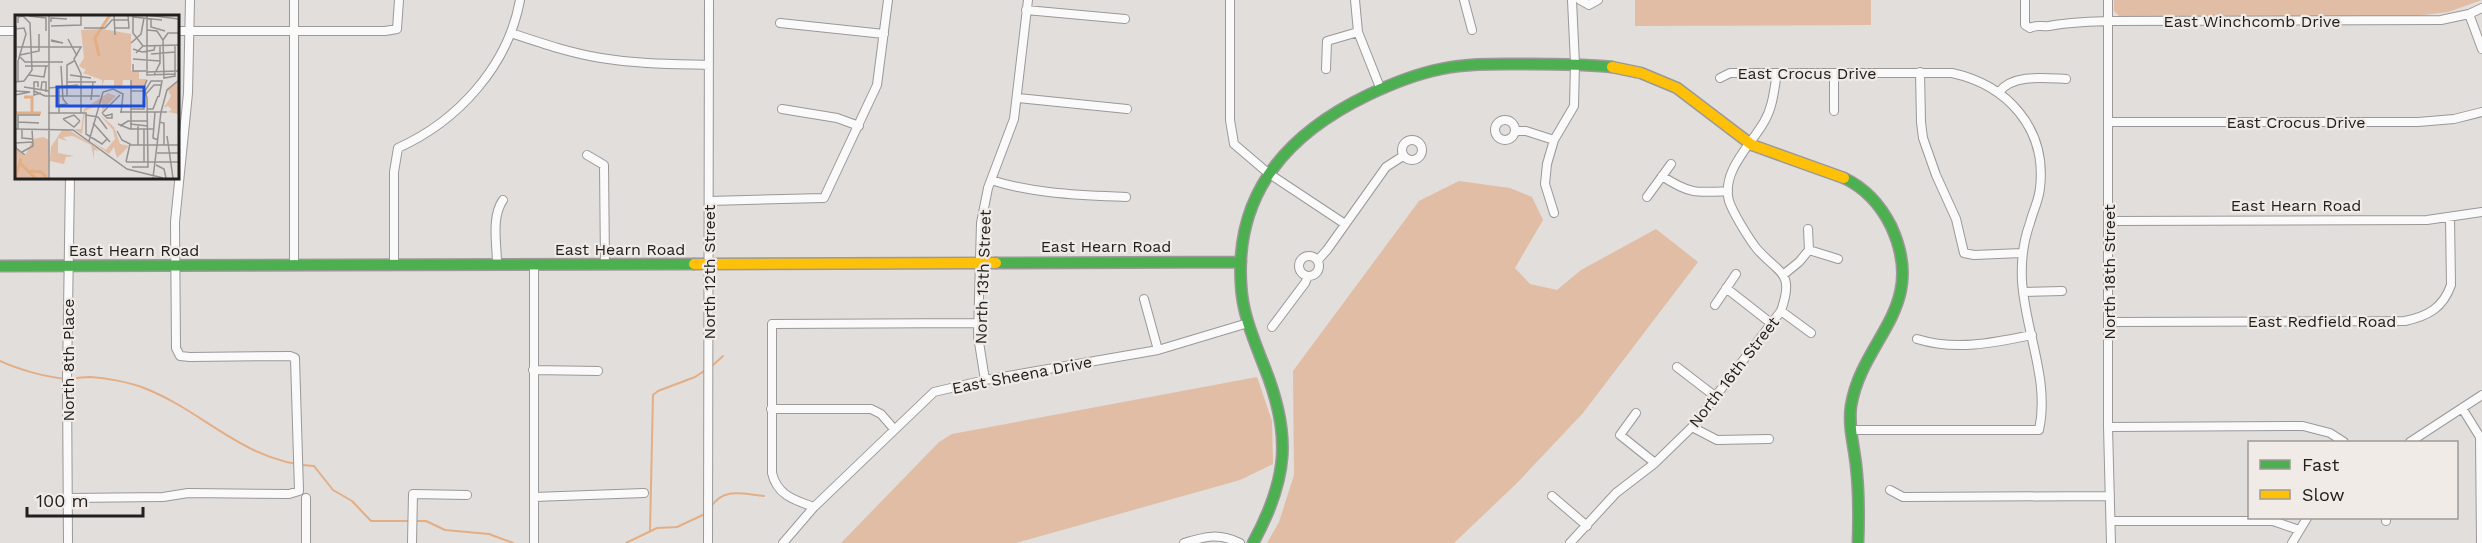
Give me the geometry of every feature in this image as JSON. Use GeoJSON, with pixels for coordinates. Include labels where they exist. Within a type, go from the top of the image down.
{"type":"FeatureCollection","features":[{"type":"Feature","properties":{"kind":"street"},"geometry":{"type":"LineString","coordinates":[[68,498],[163,498],[188,493],[289,494],[299,490],[297,363],[295,358],[290,356],[180,356],[176,348],[176,203],[188,93],[189,0]]}},
{"type":"Feature","properties":{"kind":"street"},"geometry":{"type":"LineString","coordinates":[[294,0],[294,265]]}},
{"type":"Feature","properties":{"kind":"street"},"geometry":{"type":"LineString","coordinates":[[178,31],[386,31],[397,29],[399,0]]}},
{"type":"Feature","properties":{"kind":"street"},"geometry":{"type":"LineString","coordinates":[[394,265],[394,172],[398,148],[421,137],[468,100],[499,58],[516,21],[520,0]]}},
{"type":"Feature","properties":{"kind":"street","name":"North 12th Street"},"geometry":{"type":"LineString","coordinates":[[708,0],[708,543]]}},
{"type":"Feature","properties":{"kind":"street"},"geometry":{"type":"LineString","coordinates":[[708,201],[824,198],[877,85],[888,0]]}},
{"type":"Feature","properties":{"kind":"street","name":"North 13th Street"},"geometry":{"type":"LineString","coordinates":[[985,380],[978,323],[982,212],[991,180],[1009,135],[1018,98],[1028,0]]}},
{"type":"Feature","properties":{"kind":"street"},"geometry":{"type":"LineString","coordinates":[[1230,0],[1230,120],[1234,144],[1268,173],[1345,224]]}},
{"type":"Feature","properties":{"kind":"street"},"geometry":{"type":"LineString","coordinates":[[1355,0],[1358,32],[1381,90]]}},
{"type":"Feature","properties":{"kind":"street"},"geometry":{"type":"LineString","coordinates":[[1464,0],[1472,30]]}},
{"type":"Feature","properties":{"kind":"street"},"geometry":{"type":"LineString","coordinates":[[1554,213],[1545,184],[1546,164],[1554,140],[1574,106],[1572,0]]}},
{"type":"Feature","properties":{"kind":"street"},"geometry":{"type":"LineString","coordinates":[[1580,0],[1589,6],[1598,0]]}},
{"type":"Feature","properties":{"kind":"street","name":"East Winchcomb Drive"},"geometry":{"type":"LineString","coordinates":[[2025,0],[2025,25],[2030,28],[2034,25],[2047,26],[2062,22],[2108,21],[2441,20],[2469,14],[2482,8]]}},
{"type":"Feature","properties":{"kind":"street","name":"North 18th Street"},"geometry":{"type":"LineString","coordinates":[[2108,0],[2108,427],[2111,543]]}},
{"type":"Feature","properties":{"kind":"street"},"geometry":{"type":"LineString","coordinates":[[1026,10],[1125,19]]}},
{"type":"Feature","properties":{"kind":"street"},"geometry":{"type":"LineString","coordinates":[[2469,14],[2482,49]]}},
{"type":"Feature","properties":{"kind":"street"},"geometry":{"type":"LineString","coordinates":[[780,23],[884,34]]}},
{"type":"Feature","properties":{"kind":"street"},"geometry":{"type":"LineString","coordinates":[[1326,69],[1327,41],[1358,32]]}},
{"type":"Feature","properties":{"kind":"street"},"geometry":{"type":"LineString","coordinates":[[511,33],[554,47],[601,58],[656,64],[709,65]]}},
{"type":"Feature","properties":{"kind":"street"},"geometry":{"type":"LineString","coordinates":[[1253,543],[1272,510],[1281,479],[1284,442],[1278,397],[1248,323],[1242,293],[1241,262],[1248,215],[1268,173],[1280,156],[1310,130],[1339,111],[1403,80],[1438,68],[1464,64],[1575,64],[1624,68],[1670,85],[1698,102],[1736,136],[1750,144],[1841,174],[1864,189],[1887,219],[1897,241],[1902,278],[1892,319],[1856,384],[1850,410],[1859,489],[1858,543]]}},
{"type":"Feature","properties":{"kind":"street","name":"East Crocus Drive"},"geometry":{"type":"LineString","coordinates":[[1720,78],[1730,72],[1952,73],[1970,77],[1999,92],[2010,101],[2021,115],[2035,141],[2039,157],[2040,188],[2022,253],[2023,292],[2032,335]]}},
{"type":"Feature","properties":{"kind":"street"},"geometry":{"type":"LineString","coordinates":[[1920,72],[1923,138],[1936,176],[1956,219],[1964,253],[1974,255],[2022,253]]}},
{"type":"Feature","properties":{"kind":"street"},"geometry":{"type":"LineString","coordinates":[[1777,73],[1771,107],[1735,167],[1728,191],[1730,202],[1751,241],[1783,275],[1809,250],[1808,229]]}},
{"type":"Feature","properties":{"kind":"street"},"geometry":{"type":"LineString","coordinates":[[1834,73],[1834,111]]}},
{"type":"Feature","properties":{"kind":"street"},"geometry":{"type":"LineString","coordinates":[[1999,92],[2014,80],[2066,79]]}},
{"type":"Feature","properties":{"kind":"street"},"geometry":{"type":"LineString","coordinates":[[1018,98],[1127,109]]}},
{"type":"Feature","properties":{"kind":"street"},"geometry":{"type":"LineString","coordinates":[[782,109],[837,118],[859,126]]}},
{"type":"Feature","properties":{"kind":"street","name":"East Crocus Drive"},"geometry":{"type":"LineString","coordinates":[[2109,122],[2418,122],[2454,119],[2482,112]]}},
{"type":"Feature","properties":{"kind":"street"},"geometry":{"type":"LineString","coordinates":[[1515,131],[1526,131],[1554,140]]}},
{"type":"Feature","properties":{"kind":"street"},"geometry":{"type":"LineString","coordinates":[[587,155],[604,165],[605,264]]}},
{"type":"Feature","properties":{"kind":"street"},"geometry":{"type":"LineString","coordinates":[[1318,260],[1308,255],[1300,261],[1300,272],[1308,276],[1319,270],[1318,260],[1386,166],[1403,156]]}},
{"type":"Feature","properties":{"kind":"street"},"geometry":{"type":"LineString","coordinates":[[1647,197],[1671,164]]}},
{"type":"Feature","properties":{"kind":"street"},"geometry":{"type":"LineString","coordinates":[[1662,177],[1691,192],[1728,191]]}},
{"type":"Feature","properties":{"kind":"street","name":"North 8th Place"},"geometry":{"type":"LineString","coordinates":[[68,543],[70,178]]}},
{"type":"Feature","properties":{"kind":"street"},"geometry":{"type":"LineString","coordinates":[[991,180],[1006,185],[1072,195],[1125,197]]}},
{"type":"Feature","properties":{"kind":"street"},"geometry":{"type":"LineString","coordinates":[[496,264],[496,217],[503,200]]}},
{"type":"Feature","properties":{"kind":"street","name":"East Hearn Road"},"geometry":{"type":"LineString","coordinates":[[2109,221],[2427,220],[2482,212]]}},
{"type":"Feature","properties":{"kind":"street","name":"East Redfield Road"},"geometry":{"type":"LineString","coordinates":[[2108,322],[2405,321],[2424,317],[2438,308],[2448,295],[2451,285],[2450,217]]}},
{"type":"Feature","properties":{"kind":"street"},"geometry":{"type":"LineString","coordinates":[[1809,250],[1838,259]]}},
{"type":"Feature","properties":{"kind":"street","name":"East Hearn Road"},"geometry":{"type":"LineString","coordinates":[[0,266],[980,261],[1241,262]]}},
{"type":"Feature","properties":{"kind":"street"},"geometry":{"type":"LineString","coordinates":[[534,264],[534,543]]}},
{"type":"Feature","properties":{"kind":"street"},"geometry":{"type":"LineString","coordinates":[[1715,305],[1736,274]]}},
{"type":"Feature","properties":{"kind":"street","name":"North 16th Street"},"geometry":{"type":"LineString","coordinates":[[1570,543],[1616,493],[1655,463],[1692,427],[1716,397],[1781,311],[1786,295],[1783,275]]}},
{"type":"Feature","properties":{"kind":"street"},"geometry":{"type":"LineString","coordinates":[[1272,327],[1308,276]]}},
{"type":"Feature","properties":{"kind":"street"},"geometry":{"type":"LineString","coordinates":[[1726,288],[1772,324]]}},
{"type":"Feature","properties":{"kind":"street"},"geometry":{"type":"LineString","coordinates":[[2023,292],[2062,291]]}},
{"type":"Feature","properties":{"kind":"street"},"geometry":{"type":"LineString","coordinates":[[1144,299],[1158,350]]}},
{"type":"Feature","properties":{"kind":"street"},"geometry":{"type":"LineString","coordinates":[[1781,311],[1811,333]]}},
{"type":"Feature","properties":{"kind":"street"},"geometry":{"type":"LineString","coordinates":[[814,507],[789,499],[774,483],[771,410],[772,324],[978,323]]}},
{"type":"Feature","properties":{"kind":"street","name":"East Sheena Drive"},"geometry":{"type":"LineString","coordinates":[[783,543],[814,507],[934,392],[985,380],[1158,350],[1248,323]]}},
{"type":"Feature","properties":{"kind":"street"},"geometry":{"type":"LineString","coordinates":[[1851,430],[2039,430],[2040,386],[2032,335],[1984,345],[1954,346],[1917,339]]}},
{"type":"Feature","properties":{"kind":"street"},"geometry":{"type":"LineString","coordinates":[[1677,367],[1716,397]]}},
{"type":"Feature","properties":{"kind":"street"},"geometry":{"type":"LineString","coordinates":[[533,370],[598,371]]}},
{"type":"Feature","properties":{"kind":"street"},"geometry":{"type":"LineString","coordinates":[[2412,441],[2482,395]]}},
{"type":"Feature","properties":{"kind":"street"},"geometry":{"type":"LineString","coordinates":[[2462,408],[2480,437],[2481,543]]}},
{"type":"Feature","properties":{"kind":"street"},"geometry":{"type":"LineString","coordinates":[[771,410],[871,409],[881,414],[894,429]]}},
{"type":"Feature","properties":{"kind":"street"},"geometry":{"type":"LineString","coordinates":[[1636,413],[1620,435],[1655,463]]}},
{"type":"Feature","properties":{"kind":"street"},"geometry":{"type":"LineString","coordinates":[[2108,427],[2303,426],[2320,430],[2342,441]]}},
{"type":"Feature","properties":{"kind":"street"},"geometry":{"type":"LineString","coordinates":[[1692,427],[1717,440],[1769,439]]}},
{"type":"Feature","properties":{"kind":"street"},"geometry":{"type":"LineString","coordinates":[[1890,490],[1903,497],[2110,496]]}},
{"type":"Feature","properties":{"kind":"street"},"geometry":{"type":"LineString","coordinates":[[534,497],[644,493]]}},
{"type":"Feature","properties":{"kind":"street"},"geometry":{"type":"LineString","coordinates":[[412,543],[413,494],[467,495]]}},
{"type":"Feature","properties":{"kind":"street"},"geometry":{"type":"LineString","coordinates":[[1552,496],[1587,526]]}},
{"type":"Feature","properties":{"kind":"street"},"geometry":{"type":"LineString","coordinates":[[306,498],[306,543]]}},
{"type":"Feature","properties":{"kind":"street"},"geometry":{"type":"LineString","coordinates":[[2292,543],[2306,519]]}},
{"type":"Feature","properties":{"kind":"street"},"geometry":{"type":"LineString","coordinates":[[2111,521],[2273,521],[2299,530]]}},
{"type":"Feature","properties":{"kind":"street"},"geometry":{"type":"LineString","coordinates":[[1184,543],[1210,535],[1225,536],[1240,543]]}},
{"type":"Feature","properties":{"kind":"shaded area"},"geometry":{"type":"Polygon","coordinates":[[[1635,0],[1871,0],[1871,25],[1635,26],[1635,0]]]}},
{"type":"Feature","properties":{"kind":"shaded area"},"geometry":{"type":"Polygon","coordinates":[[[2114,0],[2482,0],[2448,12],[2416,16],[2120,17],[2114,11],[2114,0]]]}},
{"type":"Feature","properties":{"kind":"shaded area"},"geometry":{"type":"Polygon","coordinates":[[[1459,181],[1510,188],[1532,197],[1543,220],[1515,268],[1530,284],[1557,290],[1581,270],[1656,229],[1698,262],[1583,413],[1517,483],[1454,543],[1267,543],[1279,522],[1294,475],[1293,371],[1419,201],[1459,181]]]}},
{"type":"Feature","properties":{"kind":"shaded area"},"geometry":{"type":"Polygon","coordinates":[[[1257,377],[1272,421],[1273,464],[1240,480],[1016,543],[841,543],[939,442],[952,434],[1257,377]]]}},
{"type":"Feature","properties":{"kind":"waterway"},"geometry":{"type":"LineString","coordinates":[[712,366],[723,356]]}},
{"type":"Feature","properties":{"kind":"waterway"},"geometry":{"type":"LineString","coordinates":[[0,361],[50,377],[103,378],[144,388],[186,409],[246,446],[267,456],[289,463],[314,466],[333,490],[352,501],[371,521],[409,521]]}},
{"type":"Feature","properties":{"kind":"waterway"},"geometry":{"type":"LineString","coordinates":[[650,531],[653,395],[695,377],[707,369]]}},
{"type":"Feature","properties":{"kind":"waterway"},"geometry":{"type":"LineString","coordinates":[[711,507],[721,497],[728,494],[764,496]]}},
{"type":"Feature","properties":{"kind":"waterway"},"geometry":{"type":"LineString","coordinates":[[626,543],[657,528],[677,527],[705,514]]}},
{"type":"Feature","properties":{"kind":"waterway"},"geometry":{"type":"LineString","coordinates":[[415,521],[426,521],[445,530],[489,534],[513,543]]}},
{"type":"Feature","properties":{"kind":"traffic: fast"},"geometry":{"type":"LineString","coordinates":[[1253,543],[1265,520],[1279,477],[1282,435],[1273,391],[1246,316],[1241,284],[1241,251],[1247,221],[1258,193],[1273,169],[1314,127],[1340,110],[1377,91],[1422,74],[1452,67],[1483,64],[1569,64],[1612,67]]}},
{"type":"Feature","properties":{"kind":"traffic: fast"},"geometry":{"type":"LineString","coordinates":[[1844,178],[1865,192],[1887,219],[1901,254],[1902,279],[1898,301],[1857,382],[1851,406],[1851,428],[1858,484],[1858,543]]}},
{"type":"Feature","properties":{"kind":"traffic: fast"},"geometry":{"type":"LineString","coordinates":[[996,263],[1241,262]]}},
{"type":"Feature","properties":{"kind":"traffic: fast"},"geometry":{"type":"LineString","coordinates":[[0,266],[694,264]]}},
{"type":"Feature","properties":{"kind":"traffic: slow"},"geometry":{"type":"LineString","coordinates":[[1612,67],[1641,73],[1677,88],[1752,145],[1844,178]]}},
{"type":"Feature","properties":{"kind":"traffic: slow"},"geometry":{"type":"LineString","coordinates":[[694,264],[996,263]]}}]}
